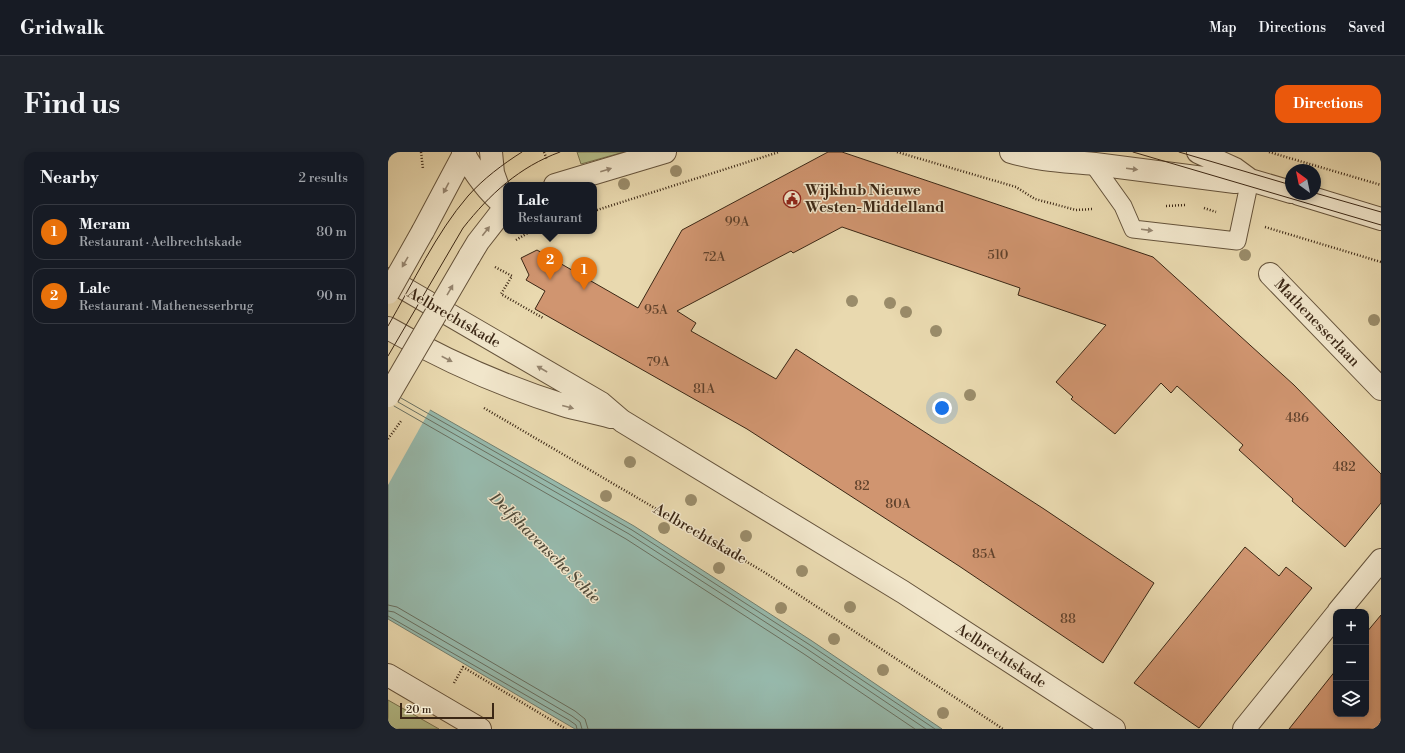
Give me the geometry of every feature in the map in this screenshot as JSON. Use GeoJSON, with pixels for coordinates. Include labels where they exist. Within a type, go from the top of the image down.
{"type":"FeatureCollection","features":[{"type":"Feature","properties":{"kind":"street"},"geometry":{"type":"LineString","coordinates":[[388,293],[423,231],[464,152],[492,195],[503,204]]}},
{"type":"Feature","properties":{"kind":"street"},"geometry":{"type":"LineString","coordinates":[[491,152],[493,173],[503,198]]}},
{"type":"Feature","properties":{"kind":"street"},"geometry":{"type":"LineString","coordinates":[[565,182],[665,152]]}},
{"type":"Feature","properties":{"kind":"street"},"geometry":{"type":"LineString","coordinates":[[1011,152],[1034,159],[1093,164],[1235,182],[1250,180]]}},
{"type":"Feature","properties":{"kind":"street"},"geometry":{"type":"LineString","coordinates":[[1198,152],[1235,169],[1250,180],[1285,190]]}},
{"type":"Feature","properties":{"kind":"street"},"geometry":{"type":"LineString","coordinates":[[1319,200],[1381,219]]}},
{"type":"Feature","properties":{"kind":"street"},"geometry":{"type":"LineString","coordinates":[[388,396],[478,242],[503,210]]}},
{"type":"Feature","properties":{"kind":"street","name":"Mathenesserlaan"},"geometry":{"type":"LineString","coordinates":[[1270,274],[1381,389]]}},
{"type":"Feature","properties":{"kind":"street","name":"Aelbrechtskade"},"geometry":{"type":"LineString","coordinates":[[388,279],[600,403],[622,421],[896,588],[1114,729]]}},
{"type":"Feature","properties":{"kind":"street","name":"Aelbrechtskade"},"geometry":{"type":"LineString","coordinates":[[388,328],[462,367],[518,390],[565,406],[622,421]]}},
{"type":"Feature","properties":{"kind":"street"},"geometry":{"type":"LineString","coordinates":[[1340,609],[1381,560]]}},
{"type":"Feature","properties":{"kind":"street"},"geometry":{"type":"LineString","coordinates":[[1244,729],[1333,618]]}},
{"type":"Feature","properties":{"kind":"street"},"geometry":{"type":"LineString","coordinates":[[388,674],[480,729]]}},
{"type":"Feature","properties":{"kind":"lane"},"geometry":{"type":"LineString","coordinates":[[1093,164],[1123,206],[1133,228],[1237,241],[1250,180]]}},
{"type":"Feature","properties":{"kind":"path"},"geometry":{"type":"LineString","coordinates":[[421,153],[425,152]]}},
{"type":"Feature","properties":{"kind":"path"},"geometry":{"type":"LineString","coordinates":[[597,210],[779,152]]}},
{"type":"Feature","properties":{"kind":"path"},"geometry":{"type":"LineString","coordinates":[[897,152],[1016,187]]}},
{"type":"Feature","properties":{"kind":"path"},"geometry":{"type":"LineString","coordinates":[[1269,152],[1381,184]]}},
{"type":"Feature","properties":{"kind":"path"},"geometry":{"type":"LineString","coordinates":[[493,266],[512,276],[501,294],[543,318]]}},
{"type":"Feature","properties":{"kind":"path","name":"Aelbrechtskade"},"geometry":{"type":"LineString","coordinates":[[481,406],[764,572],[1002,729]]}},
{"type":"Feature","properties":{"kind":"path"},"geometry":{"type":"LineString","coordinates":[[441,706],[463,667],[566,729]]}},
{"type":"Feature","properties":{"kind":"green space"},"geometry":{"type":"Polygon","coordinates":[[[577,152],[624,152],[581,164],[577,152]]]}},
{"type":"Feature","properties":{"kind":"green space"},"geometry":{"type":"Polygon","coordinates":[[[388,700],[439,729],[388,729],[388,700]]]}},
{"type":"Feature","properties":{"kind":"water","name":"Delfshavensche Schie"},"geometry":{"type":"Polygon","coordinates":[[[388,386],[634,526],[812,641],[942,729],[575,729],[388,619],[388,386]]]}},
{"type":"Feature","properties":{"kind":"pier"},"geometry":{"type":"Polygon","coordinates":[[[388,384],[431,408],[388,485],[388,384]]]}},
{"type":"Feature","properties":{"kind":"building"},"geometry":{"type":"Polygon","coordinates":[[[828,152],[842,152],[1153,257],[1294,385],[1381,474],[1381,503],[1345,547],[1292,501],[1293,499],[1239,450],[1243,445],[1177,386],[1171,393],[1161,383],[1115,434],[1071,399],[1073,397],[1056,382],[1106,325],[1018,295],[1020,288],[842,227],[793,253],[791,251],[677,311],[696,323],[691,331],[776,379],[796,349],[1044,509],[1154,583],[1103,663],[959,566],[747,429],[535,309],[545,291],[526,280],[529,275],[521,258],[537,250],[638,308],[682,230],[828,152]]]}},
{"type":"Feature","properties":{"kind":"building"},"geometry":{"type":"Polygon","coordinates":[[[1245,547],[1279,576],[1286,567],[1312,588],[1199,728],[1134,683],[1245,547]]]}},
{"type":"Feature","properties":{"kind":"building"},"geometry":{"type":"Polygon","coordinates":[[[1381,615],[1381,729],[1289,729],[1333,674],[1333,717],[1369,717],[1369,629],[1381,615]]]}},
{"type":"Feature","properties":{"kind":"tram line"},"geometry":{"type":"LineString","coordinates":[[388,326],[425,259],[456,210],[487,178],[522,152]]}},
{"type":"Feature","properties":{"kind":"tram line"},"geometry":{"type":"LineString","coordinates":[[507,182],[531,165],[560,152]]}},
{"type":"Feature","properties":{"kind":"tram line"},"geometry":{"type":"LineString","coordinates":[[1133,152],[1381,225]]}},
{"type":"Feature","properties":{"kind":"tram line"},"geometry":{"type":"LineString","coordinates":[[1179,152],[1285,183]]}},
{"type":"Feature","properties":{"kind":"tram line"},"geometry":{"type":"LineString","coordinates":[[388,356],[463,228],[484,204],[503,186]]}},
{"type":"Feature","properties":{"kind":"tram line"},"geometry":{"type":"LineString","coordinates":[[1321,195],[1381,212]]}},
{"type":"Feature","properties":{"kind":"place","name":"Wijkhub Nieuwe Westen-Middelland"},"geometry":{"type":"Point","coordinates":[792,199]}},
{"type":"Feature","properties":{"kind":"place","name":"Lale"},"geometry":{"type":"Point","coordinates":[550,280]}},
{"type":"Feature","properties":{"kind":"place","name":"Meram"},"geometry":{"type":"Point","coordinates":[584,290]}}]}
